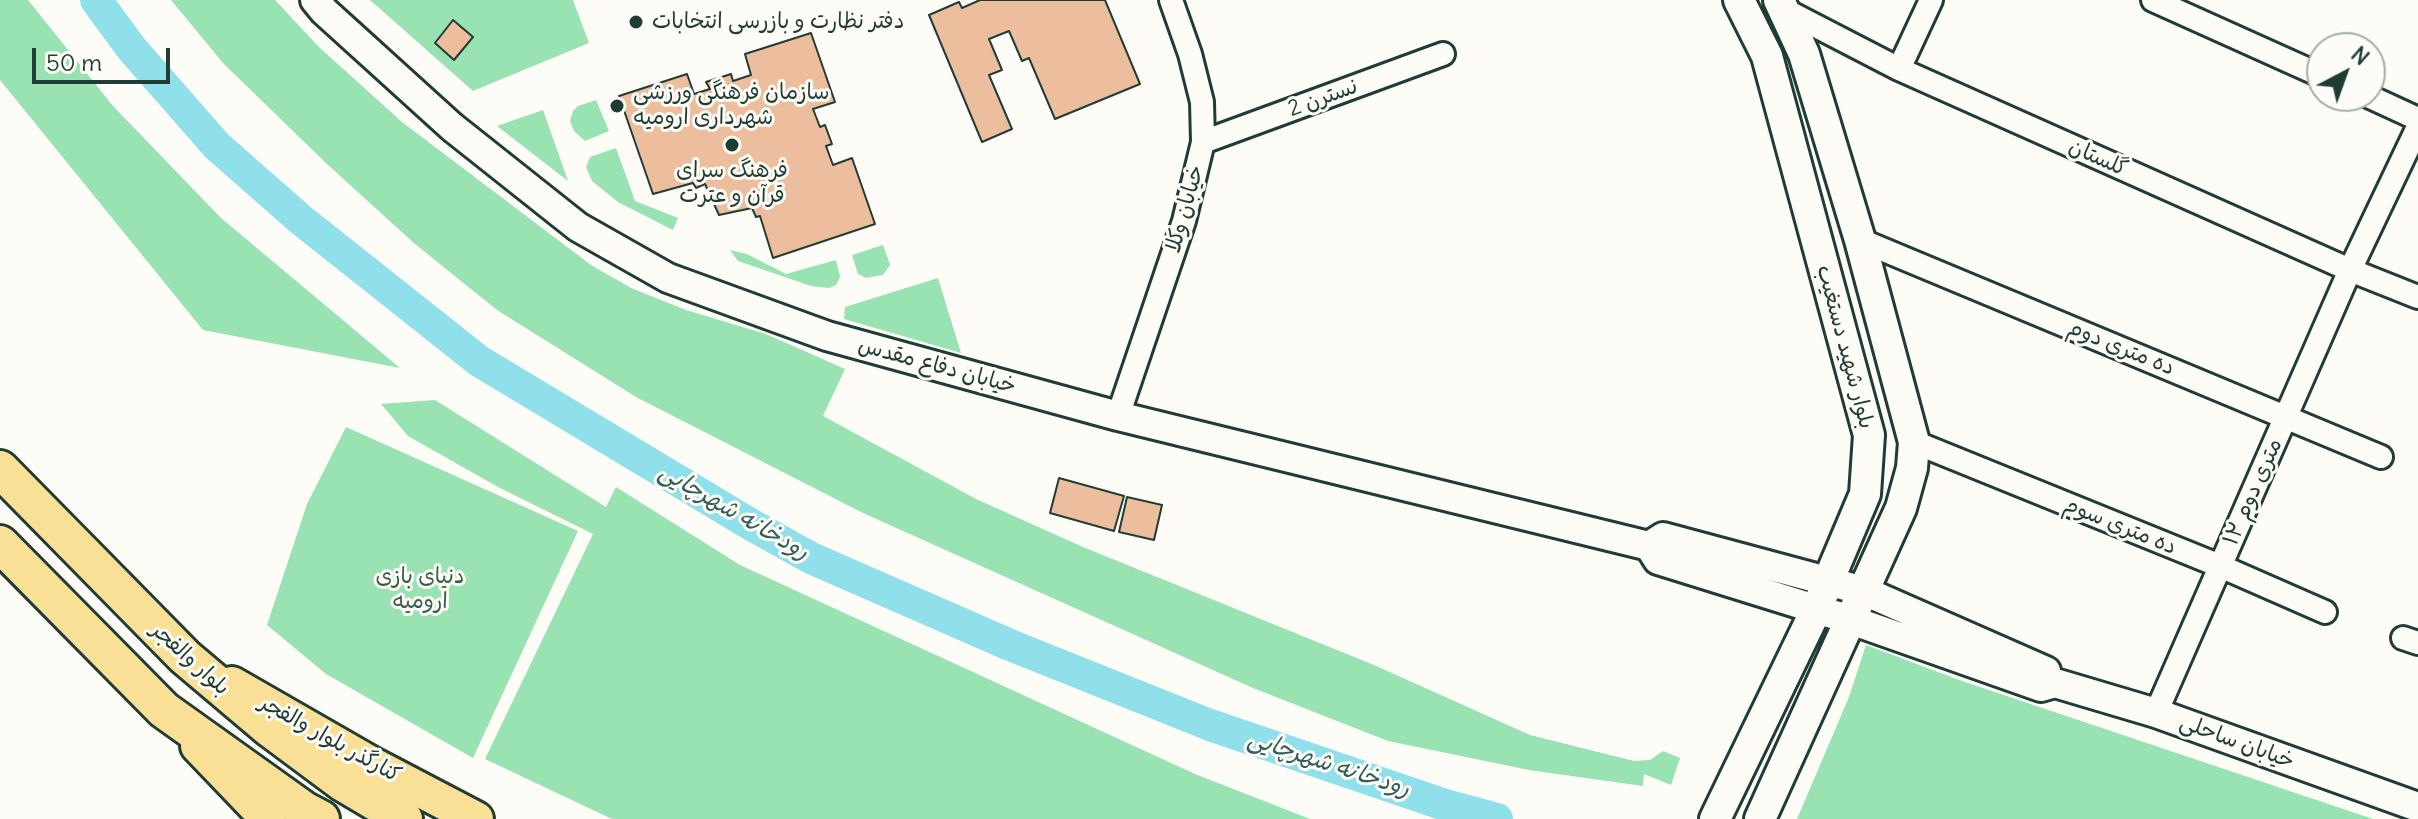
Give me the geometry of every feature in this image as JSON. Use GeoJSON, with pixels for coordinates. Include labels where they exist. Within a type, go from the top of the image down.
{"type":"FeatureCollection","features":[{"type":"Feature","properties":{"kind":"highway","name":"بلوار والفجر"},"geometry":{"type":"LineString","coordinates":[[0,469],[185,657],[269,728],[343,783],[404,819]]}},
{"type":"Feature","properties":{"kind":"highway"},"geometry":{"type":"LineString","coordinates":[[0,544],[164,710],[321,819]]}},
{"type":"Feature","properties":{"kind":"main road","name":"بلوار شهید دستغیب"},"geometry":{"type":"LineString","coordinates":[[1715,819],[1816,610],[1865,494],[1869,435],[1767,56],[1739,0]]}},
{"type":"Feature","properties":{"kind":"main road","name":"بلوار شهید دستغیب"},"geometry":{"type":"LineString","coordinates":[[1760,819],[1901,508],[1912,468],[1914,442],[1860,240],[1804,54],[1781,4]]}},
{"type":"Feature","properties":{"kind":"main road","name":"کنارگذر بلوار والفجر"},"geometry":{"type":"LineString","coordinates":[[185,657],[373,765],[476,819]]}},
{"type":"Feature","properties":{"kind":"main road"},"geometry":{"type":"LineString","coordinates":[[164,710],[268,819]]}},
{"type":"Feature","properties":{"kind":"street","name":"خیابان دفاع مقدس"},"geometry":{"type":"LineString","coordinates":[[315,0],[452,127],[578,227],[668,278],[827,336],[1118,416],[1649,546],[1658,560],[1816,610]]}},
{"type":"Feature","properties":{"kind":"street","name":"خیابان وکلا"},"geometry":{"type":"LineString","coordinates":[[1118,416],[1184,221],[1203,142],[1202,102],[1190,54],[1171,0]]}},
{"type":"Feature","properties":{"kind":"street"},"geometry":{"type":"LineString","coordinates":[[1899,69],[1931,0]]}},
{"type":"Feature","properties":{"kind":"street"},"geometry":{"type":"LineString","coordinates":[[2153,0],[2306,69]]}},
{"type":"Feature","properties":{"kind":"street","name":"گلستان"},"geometry":{"type":"LineString","coordinates":[[1781,4],[1899,69],[2350,270],[2418,297]]}},
{"type":"Feature","properties":{"kind":"street","name":"نسترن 2"},"geometry":{"type":"LineString","coordinates":[[1203,142],[1443,54]]}},
{"type":"Feature","properties":{"kind":"street"},"geometry":{"type":"LineString","coordinates":[[2386,104],[2418,119]]}},
{"type":"Feature","properties":{"kind":"street","name":"۱۲ متری دوم"},"geometry":{"type":"LineString","coordinates":[[2156,713],[2350,270],[2418,127]]}},
{"type":"Feature","properties":{"kind":"street","name":"ده متری دوم"},"geometry":{"type":"LineString","coordinates":[[1860,240],[2381,457]]}},
{"type":"Feature","properties":{"kind":"street","name":"ده متری سوم"},"geometry":{"type":"LineString","coordinates":[[1914,442],[2325,612]]}},
{"type":"Feature","properties":{"kind":"street","name":"خیابان دفاع مقدس"},"geometry":{"type":"LineString","coordinates":[[1649,546],[1663,537],[1828,580]]}},
{"type":"Feature","properties":{"kind":"street","name":"خیابان ساحلی"},"geometry":{"type":"LineString","coordinates":[[1828,580],[1864,591],[2047,671],[2055,683]]}},
{"type":"Feature","properties":{"kind":"street","name":"خیابان ساحلی"},"geometry":{"type":"LineString","coordinates":[[1816,610],[2041,687],[2055,683],[2156,713],[2418,807]]}},
{"type":"Feature","properties":{"kind":"green space"},"geometry":{"type":"Polygon","coordinates":[[[0,0],[28,0],[113,106],[221,218],[400,368],[203,330],[0,80],[0,0]]]}},
{"type":"Feature","properties":{"kind":"green space"},"geometry":{"type":"Polygon","coordinates":[[[171,0],[275,0],[319,47],[402,122],[591,265],[631,288],[686,310],[766,334],[845,369],[823,416],[976,499],[1083,547],[1374,665],[1530,735],[1634,761],[1650,760],[1663,751],[1680,758],[1671,785],[1644,774],[1643,786],[1529,770],[1388,741],[1253,688],[863,513],[636,397],[497,310],[415,244],[223,63],[171,0]]]}},
{"type":"Feature","properties":{"kind":"green space"},"geometry":{"type":"Polygon","coordinates":[[[370,0],[573,0],[589,43],[473,91],[370,0]]]}},
{"type":"Feature","properties":{"kind":"green space"},"geometry":{"type":"Polygon","coordinates":[[[596,100],[609,131],[585,141],[574,131],[570,121],[578,106],[596,100]]]}},
{"type":"Feature","properties":{"kind":"green space"},"geometry":{"type":"Polygon","coordinates":[[[543,110],[568,181],[497,126],[543,110]]]}},
{"type":"Feature","properties":{"kind":"green space"},"geometry":{"type":"Polygon","coordinates":[[[616,148],[635,201],[678,218],[673,230],[618,202],[592,181],[586,167],[590,157],[616,148]]]}},
{"type":"Feature","properties":{"kind":"green space"},"geometry":{"type":"Polygon","coordinates":[[[883,245],[890,265],[883,275],[866,278],[858,274],[852,255],[883,245]]]}},
{"type":"Feature","properties":{"kind":"green space"},"geometry":{"type":"Polygon","coordinates":[[[730,250],[747,254],[786,274],[836,260],[840,277],[836,285],[829,288],[811,286],[738,261],[730,250]]]}},
{"type":"Feature","properties":{"kind":"green space"},"geometry":{"type":"Polygon","coordinates":[[[938,278],[961,353],[844,319],[845,307],[938,278]]]}},
{"type":"Feature","properties":{"kind":"green space"},"geometry":{"type":"Polygon","coordinates":[[[435,400],[606,507],[616,487],[740,565],[1195,774],[1310,819],[612,819],[485,759],[593,534],[498,487],[408,436],[381,404],[435,400]]]}},
{"type":"Feature","properties":{"kind":"green space","name":"دنیای بازی ارومیه"},"geometry":{"type":"Polygon","coordinates":[[[346,427],[578,531],[473,758],[326,674],[267,625],[307,504],[346,427]]]}},
{"type":"Feature","properties":{"kind":"green space"},"geometry":{"type":"Polygon","coordinates":[[[1866,645],[1962,681],[2373,819],[1797,819],[1849,697],[1866,645]]]}},
{"type":"Feature","properties":{"kind":"building"},"geometry":{"type":"Polygon","coordinates":[[[980,0],[1105,0],[1140,84],[1055,119],[1029,58],[1022,61],[1009,31],[989,39],[1002,70],[989,75],[1012,129],[982,142],[929,15],[959,2],[962,8],[980,0]]]}},
{"type":"Feature","properties":{"kind":"building"},"geometry":{"type":"Polygon","coordinates":[[[453,20],[473,37],[454,60],[435,43],[453,20]]]}},
{"type":"Feature","properties":{"kind":"building","name":"فرهنگ سرای قرآن و عترت"},"geometry":{"type":"Polygon","coordinates":[[[811,33],[835,102],[813,109],[820,127],[825,125],[832,144],[826,146],[833,165],[852,158],[875,224],[773,258],[760,216],[756,217],[752,208],[719,215],[705,184],[696,188],[693,183],[653,194],[619,96],[687,74],[694,94],[710,89],[706,82],[731,74],[733,81],[751,75],[745,54],[811,33]]]}},
{"type":"Feature","properties":{"kind":"building"},"geometry":{"type":"Polygon","coordinates":[[[1059,478],[1124,496],[1114,531],[1050,513],[1059,478]]]}},
{"type":"Feature","properties":{"kind":"building"},"geometry":{"type":"Polygon","coordinates":[[[1127,497],[1162,505],[1154,540],[1119,532],[1127,497]]]}},
{"type":"Feature","properties":{"kind":"waterway","name":"رودخانه شهرچایی"},"geometry":{"type":"LineString","coordinates":[[96,0],[132,49],[217,146],[300,219],[479,361],[750,524],[811,558],[1010,645],[1210,725],[1445,805],[1497,819]]}},
{"type":"Feature","properties":{"kind":"place","name":"دفتر نظارت و بازرسی انتخابات"},"geometry":{"type":"Point","coordinates":[636,22]}},
{"type":"Feature","properties":{"kind":"place","name":"سازمان فرهنگی ورزشی شهرداری ارومیه"},"geometry":{"type":"Point","coordinates":[617,106]}},
{"type":"Feature","properties":{"kind":"place","name":"فرهنگ سرای قرآن و عترت"},"geometry":{"type":"Point","coordinates":[732,145]}}]}
